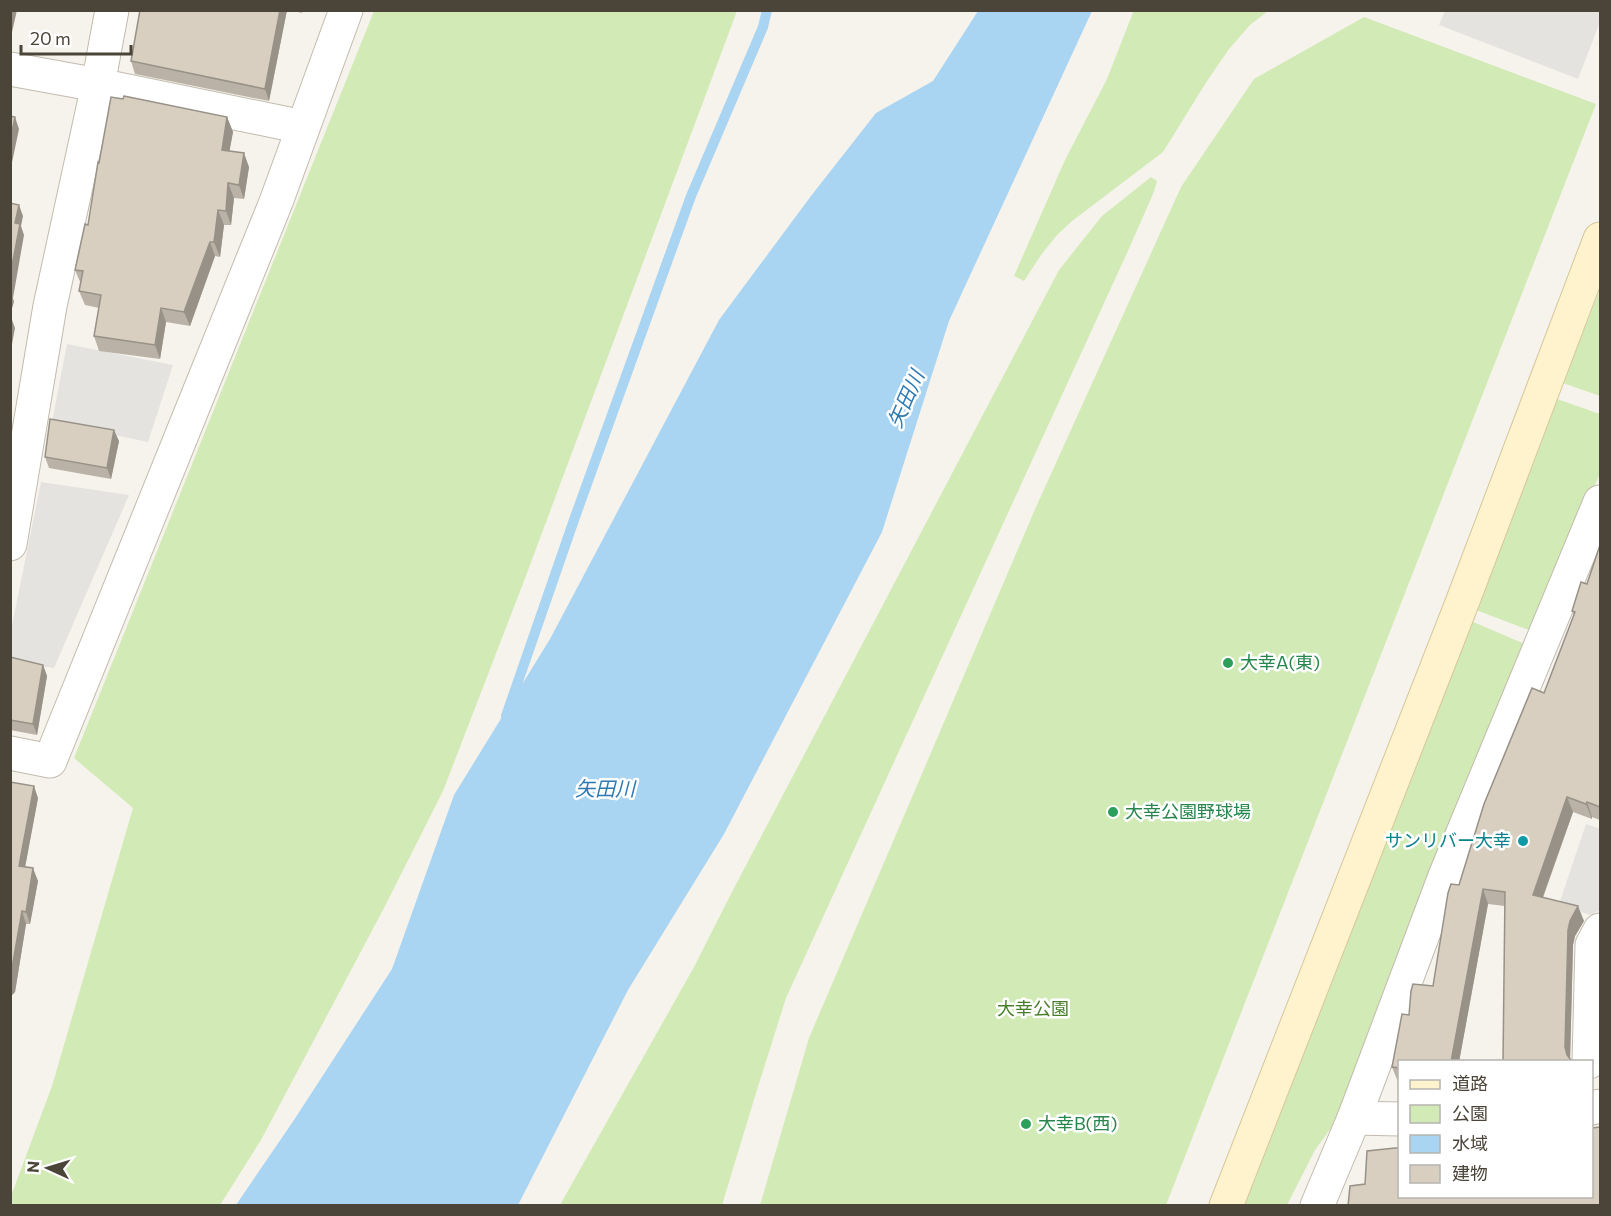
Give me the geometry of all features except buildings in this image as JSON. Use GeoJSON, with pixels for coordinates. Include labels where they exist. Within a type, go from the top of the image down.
{"type":"FeatureCollection","features":[{"type":"Feature","properties":{"kind":"street"},"geometry":{"type":"LineString","coordinates":[[10,544],[50,306],[112,10]]}},
{"type":"Feature","properties":{"kind":"street"},"geometry":{"type":"LineString","coordinates":[[10,753],[50,761],[272,213],[346,10]]}},
{"type":"Feature","properties":{"kind":"street"},"geometry":{"type":"LineString","coordinates":[[10,69],[303,127]]}},
{"type":"Feature","properties":{"kind":"street"},"geometry":{"type":"LineString","coordinates":[[1226,1206],[1462,603],[1600,239]]}},
{"type":"Feature","properties":{"kind":"street"},"geometry":{"type":"LineString","coordinates":[[1317,1206],[1445,876],[1600,502]]}},
{"type":"Feature","properties":{"kind":"street"},"geometry":{"type":"LineString","coordinates":[[1589,1060],[1592,945],[1600,930]]}},
{"type":"Feature","properties":{"kind":"street"},"geometry":{"type":"LineString","coordinates":[[1353,1118],[1398,1119]]}},
{"type":"Feature","properties":{"kind":"street"},"geometry":{"type":"LineString","coordinates":[[1296,1206],[1320,1158],[1353,1118]]}},
{"type":"Feature","properties":{"kind":"green space"},"geometry":{"type":"Polygon","coordinates":[[[1134,10],[1268,11],[1250,25],[1229,49],[1163,152],[1072,221],[1041,255],[1024,281],[1014,276],[1065,160],[1107,79],[1134,10]]]}},
{"type":"Feature","properties":{"kind":"green space"},"geometry":{"type":"Polygon","coordinates":[[[374,11],[737,11],[443,791],[261,1140],[220,1205],[11,1205],[11,1196],[52,1086],[133,808],[74,758],[374,11]]]}},
{"type":"Feature","properties":{"kind":"green space","name":"大幸公園野球場"},"geometry":{"type":"Polygon","coordinates":[[[1364,17],[1596,104],[1166,1205],[760,1205],[809,1038],[1036,507],[1181,187],[1254,79],[1364,17]]]}},
{"type":"Feature","properties":{"kind":"green space"},"geometry":{"type":"Polygon","coordinates":[[[1151,177],[1157,181],[1153,194],[1127,253],[786,998],[722,1205],[560,1205],[694,967],[1059,270],[1102,216],[1151,177]]]}},
{"type":"Feature","properties":{"kind":"green space"},"geometry":{"type":"Polygon","coordinates":[[[1600,289],[1600,396],[1563,383],[1600,289]]]}},
{"type":"Feature","properties":{"kind":"green space"},"geometry":{"type":"Polygon","coordinates":[[[1557,399],[1600,414],[1600,473],[1534,632],[1476,610],[1557,399]]]}},
{"type":"Feature","properties":{"kind":"green space"},"geometry":{"type":"Polygon","coordinates":[[[1471,621],[1527,645],[1353,1098],[1315,1150],[1287,1205],[1243,1206],[1471,621]]]}},
{"type":"Feature","properties":{"kind":"shaded area"},"geometry":{"type":"Polygon","coordinates":[[[1445,11],[1600,11],[1600,22],[1578,79],[1439,25],[1445,11]]]}},
{"type":"Feature","properties":{"kind":"shaded area"},"geometry":{"type":"Polygon","coordinates":[[[67,344],[173,365],[148,442],[52,422],[67,344]]]}},
{"type":"Feature","properties":{"kind":"shaded area"},"geometry":{"type":"Polygon","coordinates":[[[41,482],[129,495],[54,668],[11,662],[11,630],[41,482]]]}},
{"type":"Feature","properties":{"kind":"shaded area"},"geometry":{"type":"Polygon","coordinates":[[[1586,824],[1600,829],[1600,910],[1590,915],[1559,904],[1586,824]]]}},
{"type":"Feature","properties":{"kind":"water","name":"矢田川"},"geometry":{"type":"Polygon","coordinates":[[[978,11],[1092,11],[949,321],[882,532],[724,834],[628,990],[518,1205],[236,1205],[392,969],[454,795],[550,639],[719,320],[876,113],[933,81],[978,11]]]}},
{"type":"Feature","properties":{"kind":"waterway"},"geometry":{"type":"LineString","coordinates":[[506,716],[691,196],[763,27],[767,10]]}},
{"type":"Feature","properties":{"kind":"place","name":"大幸A(東)"},"geometry":{"type":"Point","coordinates":[1228,663]}},
{"type":"Feature","properties":{"kind":"place","name":"大幸公園野球場"},"geometry":{"type":"Point","coordinates":[1113,812]}},
{"type":"Feature","properties":{"kind":"place","name":"サンリバー大幸"},"geometry":{"type":"Point","coordinates":[1523,841]}},
{"type":"Feature","properties":{"kind":"place","name":"大幸B(西)"},"geometry":{"type":"Point","coordinates":[1026,1124]}},
{"type":"Feature","properties":{"kind":"park label","name":"大幸公園"},"geometry":{"type":"Point","coordinates":[1033,1009]}}]}
